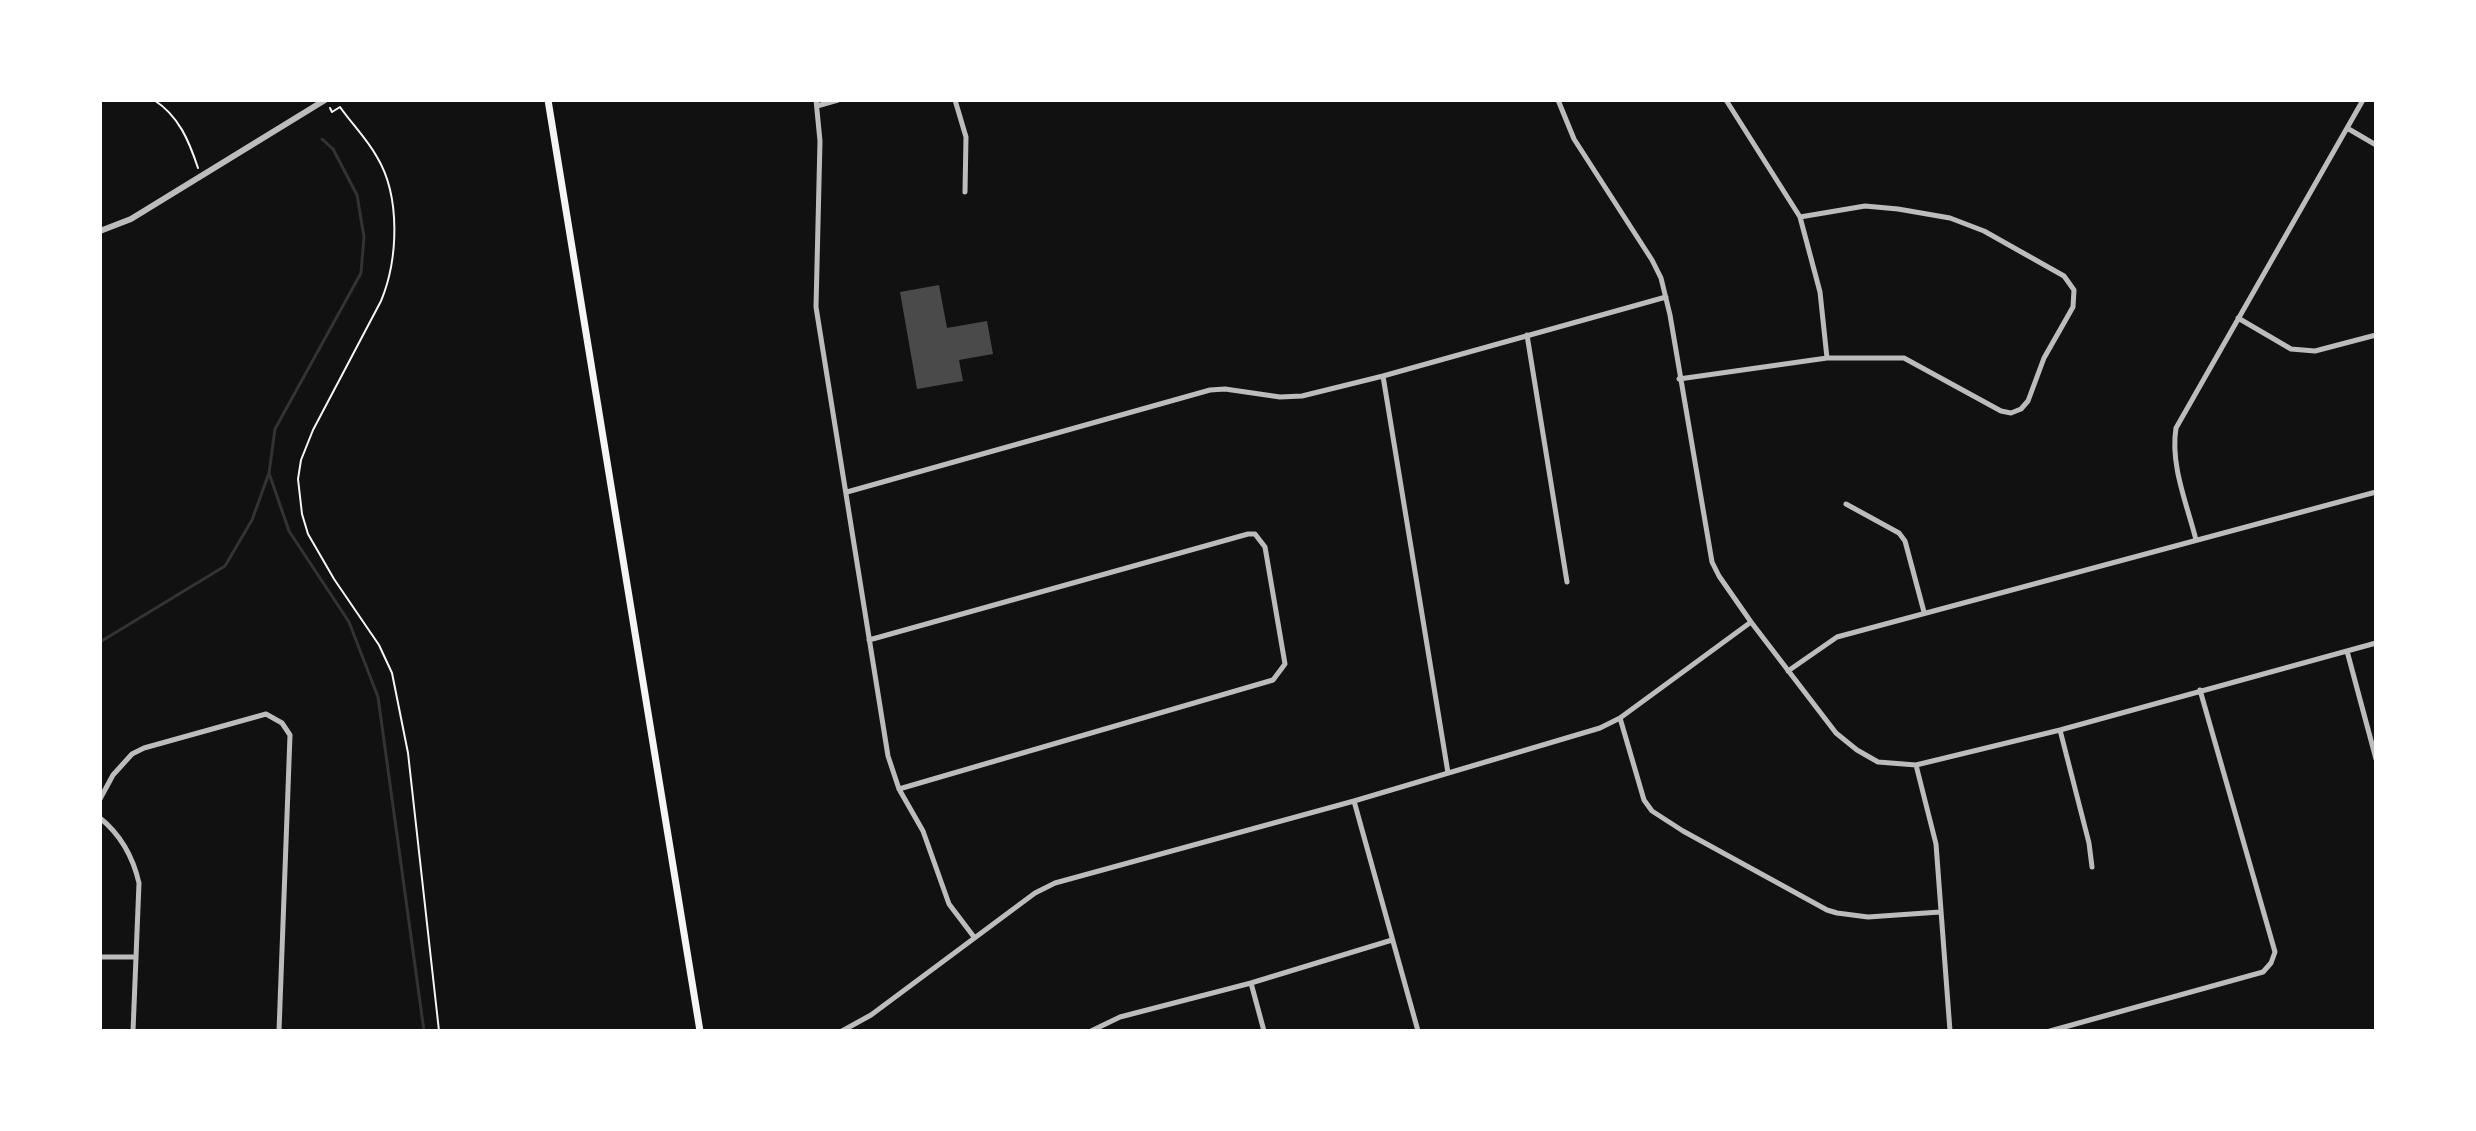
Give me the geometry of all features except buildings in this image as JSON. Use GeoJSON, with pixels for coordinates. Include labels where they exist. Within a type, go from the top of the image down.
{"type":"FeatureCollection","features":[{"type":"Feature","properties":{"kind":"main road"},"geometry":{"type":"LineString","coordinates":[[548,100],[700,1031]]}},
{"type":"Feature","properties":{"kind":"street"},"geometry":{"type":"LineString","coordinates":[[100,231],[131,219],[325,100]]}},
{"type":"Feature","properties":{"kind":"street"},"geometry":{"type":"LineString","coordinates":[[838,100],[817,103],[820,141],[816,307],[869,640],[888,756],[899,789],[923,831],[949,904],[974,937]]}},
{"type":"Feature","properties":{"kind":"street"},"geometry":{"type":"LineString","coordinates":[[955,100],[966,137],[965,192]]}},
{"type":"Feature","properties":{"kind":"street"},"geometry":{"type":"LineString","coordinates":[[1558,100],[1574,139],[1652,260],[1666,297],[1712,562],[1788,671],[1836,733],[1857,750],[1878,762],[1916,765],[2060,730],[2376,643]]}},
{"type":"Feature","properties":{"kind":"street"},"geometry":{"type":"LineString","coordinates":[[1726,100],[1800,217],[1820,292],[1827,358]]}},
{"type":"Feature","properties":{"kind":"street"},"geometry":{"type":"LineString","coordinates":[[2196,540],[2176,462],[2176,428],[2363,100]]}},
{"type":"Feature","properties":{"kind":"street"},"geometry":{"type":"LineString","coordinates":[[2347,128],[2376,145]]}},
{"type":"Feature","properties":{"kind":"street"},"geometry":{"type":"LineString","coordinates":[[1679,379],[1827,358],[1904,358],[1992,407],[2011,413],[2021,409],[2028,401],[2044,358],[2073,307],[2075,296],[2072,285],[2064,276],[1984,231],[1950,218],[1865,206],[1800,217]]}},
{"type":"Feature","properties":{"kind":"street"},"geometry":{"type":"LineString","coordinates":[[847,492],[1210,390],[1225,389],[1280,397],[1302,396],[1666,297]]}},
{"type":"Feature","properties":{"kind":"street"},"geometry":{"type":"LineString","coordinates":[[2238,318],[2291,349],[2315,351],[2376,335]]}},
{"type":"Feature","properties":{"kind":"street"},"geometry":{"type":"LineString","coordinates":[[1527,335],[1567,582]]}},
{"type":"Feature","properties":{"kind":"street"},"geometry":{"type":"LineString","coordinates":[[1383,376],[1448,773]]}},
{"type":"Feature","properties":{"kind":"street"},"geometry":{"type":"LineString","coordinates":[[1788,671],[1837,637],[2376,492]]}},
{"type":"Feature","properties":{"kind":"street"},"geometry":{"type":"LineString","coordinates":[[1846,504],[1899,533],[1905,541],[1924,612]]}},
{"type":"Feature","properties":{"kind":"street"},"geometry":{"type":"LineString","coordinates":[[869,640],[1248,534],[1255,534],[1265,547],[1285,664],[1273,680],[899,789]]}},
{"type":"Feature","properties":{"kind":"street"},"geometry":{"type":"LineString","coordinates":[[842,1031],[871,1015],[1035,893],[1055,883],[1354,801],[1600,728],[1620,718],[1751,622]]}},
{"type":"Feature","properties":{"kind":"street"},"geometry":{"type":"LineString","coordinates":[[2347,651],[2376,759]]}},
{"type":"Feature","properties":{"kind":"street"},"geometry":{"type":"LineString","coordinates":[[2050,1031],[2263,972],[2271,963],[2275,952],[2200,690]]}},
{"type":"Feature","properties":{"kind":"street"},"geometry":{"type":"LineString","coordinates":[[100,799],[121,763],[144,748],[266,714],[282,723],[290,735],[279,1031]]}},
{"type":"Feature","properties":{"kind":"street"},"geometry":{"type":"LineString","coordinates":[[1620,718],[1644,800],[1652,811],[1683,831],[1837,913],[1868,917],[1940,912]]}},
{"type":"Feature","properties":{"kind":"street"},"geometry":{"type":"LineString","coordinates":[[2060,730],[2089,843],[2092,867]]}},
{"type":"Feature","properties":{"kind":"street"},"geometry":{"type":"LineString","coordinates":[[1916,765],[1936,844],[1950,1031]]}},
{"type":"Feature","properties":{"kind":"street"},"geometry":{"type":"LineString","coordinates":[[1354,801],[1418,1031]]}},
{"type":"Feature","properties":{"kind":"street"},"geometry":{"type":"LineString","coordinates":[[100,818],[112,828],[135,863],[139,883],[133,1031]]}},
{"type":"Feature","properties":{"kind":"street"},"geometry":{"type":"LineString","coordinates":[[1091,1031],[1120,1017],[1251,983],[1392,940]]}},
{"type":"Feature","properties":{"kind":"street"},"geometry":{"type":"LineString","coordinates":[[100,957],[135,957]]}},
{"type":"Feature","properties":{"kind":"street"},"geometry":{"type":"LineString","coordinates":[[1251,983],[1264,1031]]}},
{"type":"Feature","properties":{"kind":"street"},"geometry":{"type":"LineString","coordinates":[[1106,1024],[1108,1031]]}},
{"type":"Feature","properties":{"kind":"path"},"geometry":{"type":"LineString","coordinates":[[110,100],[124,100]]}},
{"type":"Feature","properties":{"kind":"path"},"geometry":{"type":"LineString","coordinates":[[154,100],[179,124],[201,177]]}},
{"type":"Feature","properties":{"kind":"path"},"geometry":{"type":"LineString","coordinates":[[331,109],[332,112],[340,107],[378,157],[389,190],[394,252],[391,276],[381,301],[305,448],[298,479],[300,500],[302,514],[318,554],[379,645],[392,673],[408,753],[439,1031]]}},
{"type":"Feature","properties":{"kind":"waterway"},"geometry":{"type":"LineString","coordinates":[[322,139],[333,149],[357,195],[364,237],[361,273],[275,429],[269,473],[289,531],[349,622],[378,697],[424,1031]]}},
{"type":"Feature","properties":{"kind":"waterway"},"geometry":{"type":"LineString","coordinates":[[100,642],[225,566],[252,520],[269,473]]}}]}
